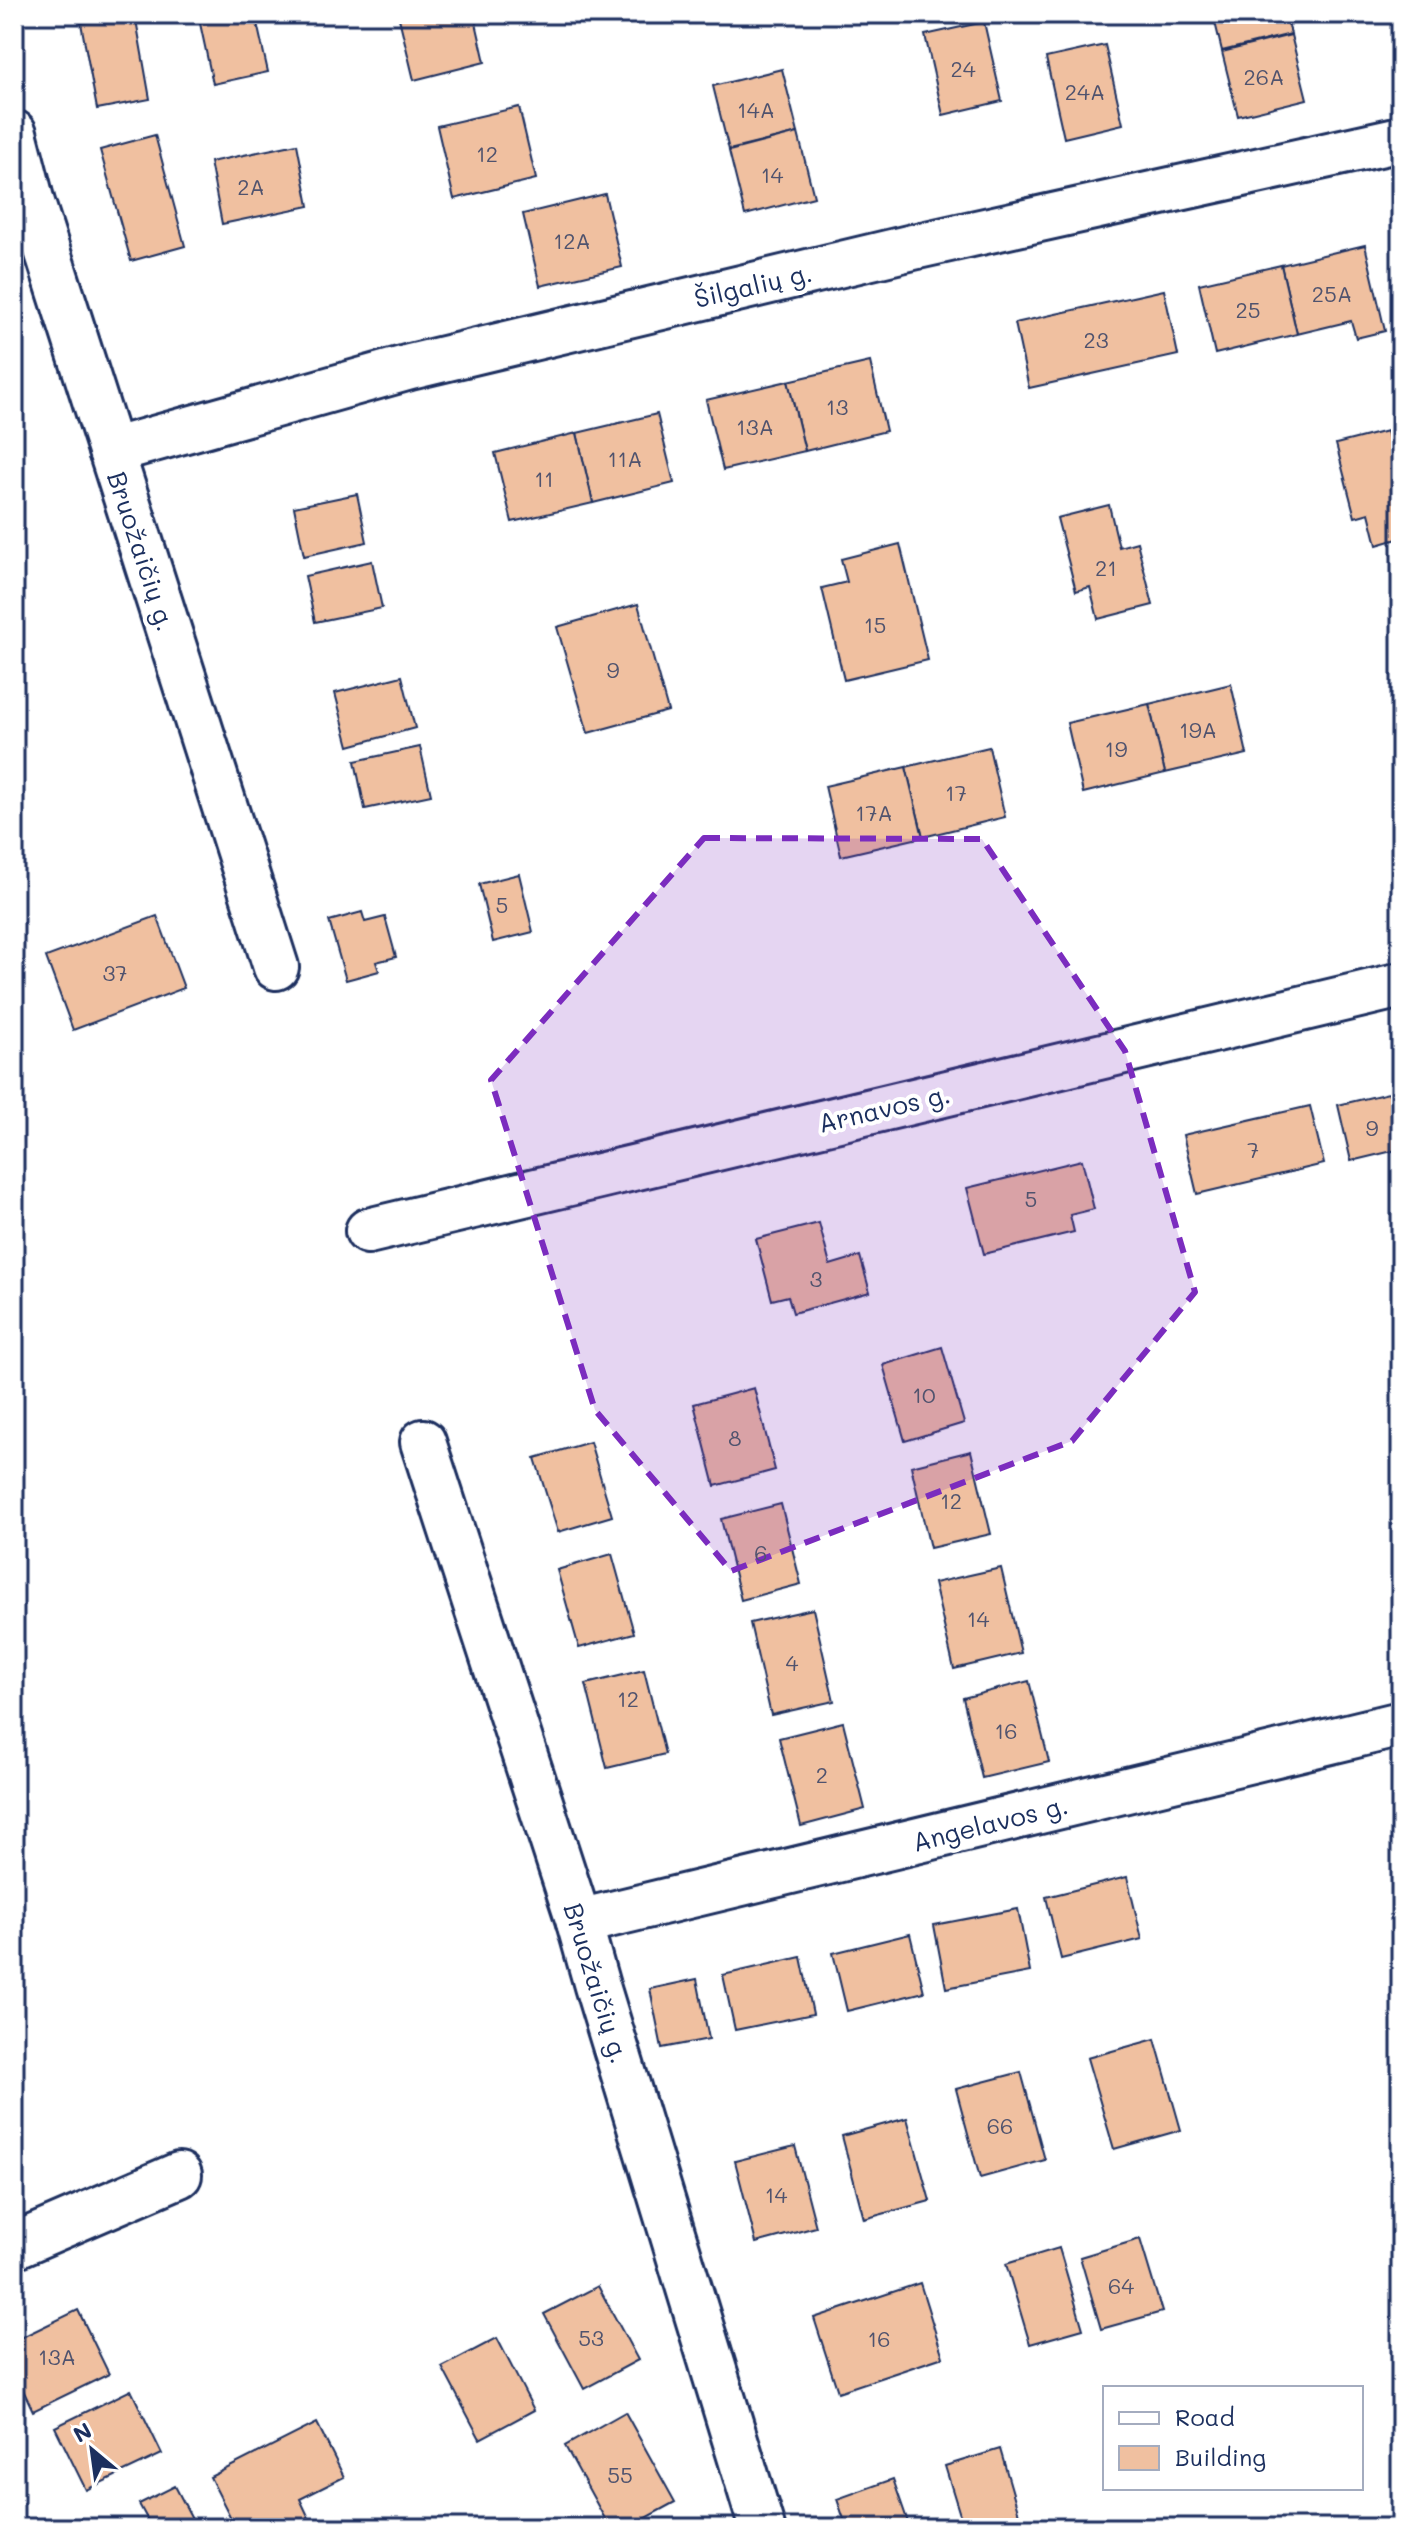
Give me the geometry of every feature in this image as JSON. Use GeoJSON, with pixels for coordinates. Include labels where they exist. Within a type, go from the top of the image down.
{"type":"FeatureCollection","features":[{"type":"Feature","properties":{"kind":"street","name":"Bruožaičių g."},"geometry":{"type":"LineString","coordinates":[[14,133],[32,203],[276,967]]}},
{"type":"Feature","properties":{"kind":"street","name":"Šilgalių g."},"geometry":{"type":"LineString","coordinates":[[111,451],[410,367],[913,247],[1401,139]]}},
{"type":"Feature","properties":{"kind":"street","name":"Arnavos g."},"geometry":{"type":"LineString","coordinates":[[368,1231],[1401,985]]}},
{"type":"Feature","properties":{"kind":"street","name":"Bruožaičių g."},"geometry":{"type":"LineString","coordinates":[[423,1442],[579,1922],[762,2528]]}},
{"type":"Feature","properties":{"kind":"street","name":"Angelavos g."},"geometry":{"type":"LineString","coordinates":[[579,1922],[1401,1724]]}},
{"type":"Feature","properties":{"kind":"street"},"geometry":{"type":"LineString","coordinates":[[14,2246],[179,2175]]}},
{"type":"Feature","properties":{"kind":"highlighted area"},"geometry":{"type":"Polygon","coordinates":[[[704,838],[982,839],[1125,1051],[1195,1292],[1072,1441],[731,1571],[595,1410],[491,1080],[704,838]]]}},
{"type":"Feature","properties":{"kind":"building"},"geometry":{"type":"Polygon","coordinates":[[[135,14],[150,99],[97,109],[81,23],[135,14]]]}},
{"type":"Feature","properties":{"kind":"building"},"geometry":{"type":"Polygon","coordinates":[[[198,14],[255,14],[268,72],[213,84],[198,14]]]}},
{"type":"Feature","properties":{"kind":"building"},"geometry":{"type":"Polygon","coordinates":[[[398,14],[474,14],[485,62],[414,80],[398,14]]]}},
{"type":"Feature","properties":{"kind":"building"},"geometry":{"type":"Polygon","coordinates":[[[692,14],[735,14],[695,23],[692,14]]]}},
{"type":"Feature","properties":{"kind":"building"},"geometry":{"type":"Polygon","coordinates":[[[1213,14],[1286,14],[1291,34],[1222,51],[1213,14]]]}},
{"type":"Feature","properties":{"kind":"building"},"geometry":{"type":"Polygon","coordinates":[[[984,22],[1002,101],[943,115],[925,35],[984,22]]]}},
{"type":"Feature","properties":{"kind":"building"},"geometry":{"type":"Polygon","coordinates":[[[1291,35],[1307,99],[1238,116],[1222,52],[1291,35]]]}},
{"type":"Feature","properties":{"kind":"building"},"geometry":{"type":"Polygon","coordinates":[[[1105,45],[1123,124],[1064,138],[1046,58],[1105,45]]]}},
{"type":"Feature","properties":{"kind":"building"},"geometry":{"type":"Polygon","coordinates":[[[782,69],[798,133],[729,150],[713,86],[782,69]]]}},
{"type":"Feature","properties":{"kind":"building"},"geometry":{"type":"Polygon","coordinates":[[[519,107],[536,179],[454,199],[437,126],[519,107]]]}},
{"type":"Feature","properties":{"kind":"building"},"geometry":{"type":"Polygon","coordinates":[[[798,133],[814,197],[745,215],[729,151],[798,133]]]}},
{"type":"Feature","properties":{"kind":"building"},"geometry":{"type":"Polygon","coordinates":[[[155,135],[185,246],[131,261],[100,150],[155,135]]]}},
{"type":"Feature","properties":{"kind":"building"},"geometry":{"type":"Polygon","coordinates":[[[297,144],[309,206],[222,224],[210,162],[297,144]]]}},
{"type":"Feature","properties":{"kind":"building"},"geometry":{"type":"Polygon","coordinates":[[[605,194],[622,267],[540,286],[523,214],[605,194]]]}},
{"type":"Feature","properties":{"kind":"building"},"geometry":{"type":"Polygon","coordinates":[[[1365,245],[1385,331],[1356,338],[1351,321],[1297,334],[1281,265],[1365,245]]]}},
{"type":"Feature","properties":{"kind":"building"},"geometry":{"type":"Polygon","coordinates":[[[1281,265],[1297,334],[1215,354],[1199,284],[1281,265]]]}},
{"type":"Feature","properties":{"kind":"building"},"geometry":{"type":"Polygon","coordinates":[[[1164,290],[1178,355],[1029,388],[1015,323],[1164,290]]]}},
{"type":"Feature","properties":{"kind":"building"},"geometry":{"type":"Polygon","coordinates":[[[870,362],[886,431],[805,451],[788,381],[870,362]]]}},
{"type":"Feature","properties":{"kind":"building"},"geometry":{"type":"Polygon","coordinates":[[[788,381],[805,451],[723,470],[706,400],[788,381]]]}},
{"type":"Feature","properties":{"kind":"building"},"geometry":{"type":"Polygon","coordinates":[[[657,414],[674,483],[593,503],[577,433],[657,414]]]}},
{"type":"Feature","properties":{"kind":"building"},"geometry":{"type":"Polygon","coordinates":[[[1387,431],[1398,472],[1401,471],[1401,538],[1377,545],[1369,513],[1355,517],[1336,444],[1387,431]]]}},
{"type":"Feature","properties":{"kind":"building"},"geometry":{"type":"Polygon","coordinates":[[[577,433],[593,503],[512,522],[495,453],[577,433]]]}},
{"type":"Feature","properties":{"kind":"building"},"geometry":{"type":"Polygon","coordinates":[[[357,494],[367,542],[304,556],[294,507],[357,494]]]}},
{"type":"Feature","properties":{"kind":"building"},"geometry":{"type":"Polygon","coordinates":[[[1109,505],[1119,547],[1137,542],[1153,605],[1098,619],[1090,587],[1076,591],[1057,518],[1109,505]]]}},
{"type":"Feature","properties":{"kind":"building"},"geometry":{"type":"Polygon","coordinates":[[[900,544],[928,660],[844,680],[822,588],[847,582],[841,559],[900,544]]]}},
{"type":"Feature","properties":{"kind":"building"},"geometry":{"type":"Polygon","coordinates":[[[372,561],[382,608],[315,622],[305,576],[372,561]]]}},
{"type":"Feature","properties":{"kind":"building"},"geometry":{"type":"Polygon","coordinates":[[[638,604],[668,711],[588,733],[557,627],[638,604]]]}},
{"type":"Feature","properties":{"kind":"building"},"geometry":{"type":"Polygon","coordinates":[[[402,676],[415,728],[349,746],[335,693],[402,676]]]}},
{"type":"Feature","properties":{"kind":"building"},"geometry":{"type":"Polygon","coordinates":[[[1231,684],[1247,754],[1165,773],[1149,704],[1231,684]]]}},
{"type":"Feature","properties":{"kind":"building"},"geometry":{"type":"Polygon","coordinates":[[[1149,704],[1165,773],[1083,793],[1067,723],[1149,704]]]}},
{"type":"Feature","properties":{"kind":"building"},"geometry":{"type":"Polygon","coordinates":[[[420,747],[431,795],[365,809],[355,761],[420,747]]]}},
{"type":"Feature","properties":{"kind":"building"},"geometry":{"type":"Polygon","coordinates":[[[989,747],[1005,817],[923,837],[906,767],[989,747]]]}},
{"type":"Feature","properties":{"kind":"building"},"geometry":{"type":"Polygon","coordinates":[[[906,767],[923,837],[841,856],[825,786],[906,767]]]}},
{"type":"Feature","properties":{"kind":"building"},"geometry":{"type":"Polygon","coordinates":[[[519,874],[533,932],[493,942],[479,884],[519,874]]]}},
{"type":"Feature","properties":{"kind":"building"},"geometry":{"type":"Polygon","coordinates":[[[362,912],[365,922],[385,917],[396,957],[376,962],[379,971],[346,980],[329,921],[362,912]]]}},
{"type":"Feature","properties":{"kind":"building"},"geometry":{"type":"Polygon","coordinates":[[[157,916],[184,988],[73,1030],[46,957],[157,916]]]}},
{"type":"Feature","properties":{"kind":"building"},"geometry":{"type":"Polygon","coordinates":[[[1401,1090],[1401,1149],[1351,1161],[1338,1105],[1401,1090]]]}},
{"type":"Feature","properties":{"kind":"building"},"geometry":{"type":"Polygon","coordinates":[[[1310,1106],[1324,1164],[1197,1194],[1183,1135],[1310,1106]]]}},
{"type":"Feature","properties":{"kind":"building"},"geometry":{"type":"Polygon","coordinates":[[[1082,1160],[1094,1209],[1070,1215],[1074,1232],[984,1254],[967,1188],[1082,1160]]]}},
{"type":"Feature","properties":{"kind":"building"},"geometry":{"type":"Polygon","coordinates":[[[819,1223],[830,1265],[860,1256],[870,1292],[793,1313],[788,1296],[772,1300],[756,1239],[819,1223]]]}},
{"type":"Feature","properties":{"kind":"building"},"geometry":{"type":"Polygon","coordinates":[[[942,1347],[964,1423],[905,1441],[883,1365],[942,1347]]]}},
{"type":"Feature","properties":{"kind":"building"},"geometry":{"type":"Polygon","coordinates":[[[754,1388],[775,1470],[715,1486],[694,1404],[754,1388]]]}},
{"type":"Feature","properties":{"kind":"building"},"geometry":{"type":"Polygon","coordinates":[[[590,1442],[612,1516],[558,1532],[535,1458],[590,1442]]]}},
{"type":"Feature","properties":{"kind":"building"},"geometry":{"type":"Polygon","coordinates":[[[971,1451],[991,1534],[930,1548],[911,1466],[971,1451]]]}},
{"type":"Feature","properties":{"kind":"building"},"geometry":{"type":"Polygon","coordinates":[[[781,1504],[801,1584],[741,1600],[721,1519],[781,1504]]]}},
{"type":"Feature","properties":{"kind":"building"},"geometry":{"type":"Polygon","coordinates":[[[612,1554],[634,1633],[579,1648],[557,1570],[612,1554]]]}},
{"type":"Feature","properties":{"kind":"building"},"geometry":{"type":"Polygon","coordinates":[[[1001,1568],[1021,1653],[954,1669],[934,1583],[1001,1568]]]}},
{"type":"Feature","properties":{"kind":"building"},"geometry":{"type":"Polygon","coordinates":[[[813,1609],[834,1701],[771,1715],[750,1623],[813,1609]]]}},
{"type":"Feature","properties":{"kind":"building"},"geometry":{"type":"Polygon","coordinates":[[[644,1670],[665,1754],[607,1768],[586,1684],[644,1670]]]}},
{"type":"Feature","properties":{"kind":"building"},"geometry":{"type":"Polygon","coordinates":[[[1029,1681],[1049,1762],[982,1778],[963,1698],[1029,1681]]]}},
{"type":"Feature","properties":{"kind":"building"},"geometry":{"type":"Polygon","coordinates":[[[843,1722],[865,1809],[801,1826],[779,1738],[843,1722]]]}},
{"type":"Feature","properties":{"kind":"building"},"geometry":{"type":"Polygon","coordinates":[[[1127,1877],[1142,1939],[1061,1959],[1046,1897],[1127,1877]]]}},
{"type":"Feature","properties":{"kind":"building"},"geometry":{"type":"Polygon","coordinates":[[[1018,1909],[1030,1972],[946,1988],[934,1925],[1018,1909]]]}},
{"type":"Feature","properties":{"kind":"building"},"geometry":{"type":"Polygon","coordinates":[[[910,1934],[924,1992],[847,2011],[833,1953],[910,1934]]]}},
{"type":"Feature","properties":{"kind":"building"},"geometry":{"type":"Polygon","coordinates":[[[801,1957],[813,2014],[735,2030],[723,1975],[801,1957]]]}},
{"type":"Feature","properties":{"kind":"building"},"geometry":{"type":"Polygon","coordinates":[[[697,1979],[709,2039],[662,2048],[650,1989],[697,1979]]]}},
{"type":"Feature","properties":{"kind":"building"},"geometry":{"type":"Polygon","coordinates":[[[1155,2039],[1181,2130],[1114,2149],[1087,2058],[1155,2039]]]}},
{"type":"Feature","properties":{"kind":"building"},"geometry":{"type":"Polygon","coordinates":[[[1021,2072],[1045,2160],[980,2178],[956,2089],[1021,2072]]]}},
{"type":"Feature","properties":{"kind":"building"},"geometry":{"type":"Polygon","coordinates":[[[907,2118],[930,2201],[864,2219],[842,2136],[907,2118]]]}},
{"type":"Feature","properties":{"kind":"building"},"geometry":{"type":"Polygon","coordinates":[[[795,2146],[816,2227],[756,2243],[735,2161],[795,2146]]]}},
{"type":"Feature","properties":{"kind":"building"},"geometry":{"type":"Polygon","coordinates":[[[1140,2239],[1162,2312],[1101,2329],[1080,2257],[1140,2239]]]}},
{"type":"Feature","properties":{"kind":"building"},"geometry":{"type":"Polygon","coordinates":[[[1059,2248],[1083,2329],[1030,2344],[1006,2264],[1059,2248]]]}},
{"type":"Feature","properties":{"kind":"building"},"geometry":{"type":"Polygon","coordinates":[[[920,2283],[943,2357],[838,2392],[814,2318],[920,2283]]]}},
{"type":"Feature","properties":{"kind":"building"},"geometry":{"type":"Polygon","coordinates":[[[598,2286],[638,2360],[584,2389],[544,2314],[598,2286]]]}},
{"type":"Feature","properties":{"kind":"building"},"geometry":{"type":"Polygon","coordinates":[[[78,2310],[109,2374],[33,2411],[14,2371],[14,2341],[78,2310]]]}},
{"type":"Feature","properties":{"kind":"building"},"geometry":{"type":"Polygon","coordinates":[[[497,2338],[534,2410],[480,2439],[442,2367],[497,2338]]]}},
{"type":"Feature","properties":{"kind":"building"},"geometry":{"type":"Polygon","coordinates":[[[131,2390],[162,2454],[86,2490],[55,2427],[131,2390]]]}},
{"type":"Feature","properties":{"kind":"building"},"geometry":{"type":"Polygon","coordinates":[[[625,2412],[675,2502],[627,2528],[610,2528],[565,2446],[625,2412]]]}},
{"type":"Feature","properties":{"kind":"building"},"geometry":{"type":"Polygon","coordinates":[[[317,2423],[344,2477],[300,2499],[309,2518],[288,2528],[236,2528],[210,2477],[317,2423]]]}},
{"type":"Feature","properties":{"kind":"building"},"geometry":{"type":"Polygon","coordinates":[[[1000,2449],[1021,2521],[997,2528],[964,2528],[945,2466],[1000,2449]]]}},
{"type":"Feature","properties":{"kind":"building"},"geometry":{"type":"Polygon","coordinates":[[[893,2479],[910,2528],[847,2528],[837,2499],[893,2479]]]}},
{"type":"Feature","properties":{"kind":"building"},"geometry":{"type":"Polygon","coordinates":[[[175,2486],[197,2528],[152,2528],[139,2504],[175,2486]]]}}]}
